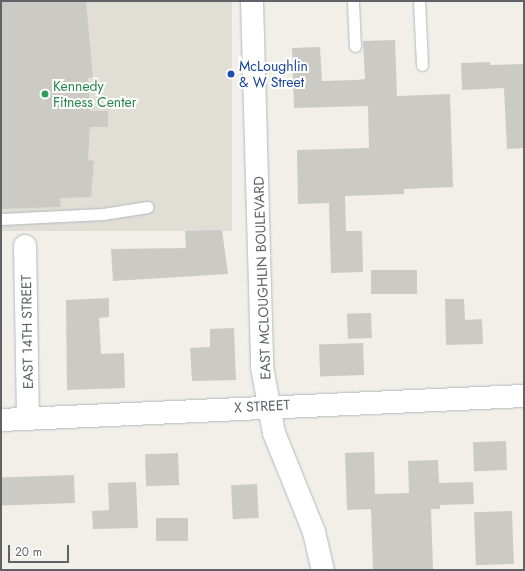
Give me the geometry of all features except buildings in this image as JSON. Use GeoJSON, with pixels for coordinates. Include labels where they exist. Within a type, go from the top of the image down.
{"type":"FeatureCollection","features":[{"type":"Feature","properties":{"kind":"street","name":"EAST MCLOUGHLIN BOULEVARD"},"geometry":{"type":"LineString","coordinates":[[252,1],[262,367],[278,445],[314,532],[323,570]]}},
{"type":"Feature","properties":{"kind":"street","name":"EAST 14TH STREET"},"geometry":{"type":"LineString","coordinates":[[25,246],[28,419]]}},
{"type":"Feature","properties":{"kind":"street","name":"X STREET"},"geometry":{"type":"LineString","coordinates":[[1,420],[269,406],[524,396]]}},
{"type":"Feature","properties":{"kind":"lane"},"geometry":{"type":"LineString","coordinates":[[353,1],[355,46]]}},
{"type":"Feature","properties":{"kind":"lane"},"geometry":{"type":"LineString","coordinates":[[419,1],[422,65]]}},
{"type":"Feature","properties":{"kind":"lane"},"geometry":{"type":"LineString","coordinates":[[1,219],[103,214],[147,207]]}},
{"type":"Feature","properties":{"kind":"shaded area"},"geometry":{"type":"Polygon","coordinates":[[[1,1],[232,1],[232,231],[1,231],[1,1]]]}},
{"type":"Feature","properties":{"kind":"place","name":"McLoughlin & W Street"},"geometry":{"type":"Point","coordinates":[231,74]}},
{"type":"Feature","properties":{"kind":"place","name":"Kennedy Fitness Center"},"geometry":{"type":"Point","coordinates":[45,94]}}]}
